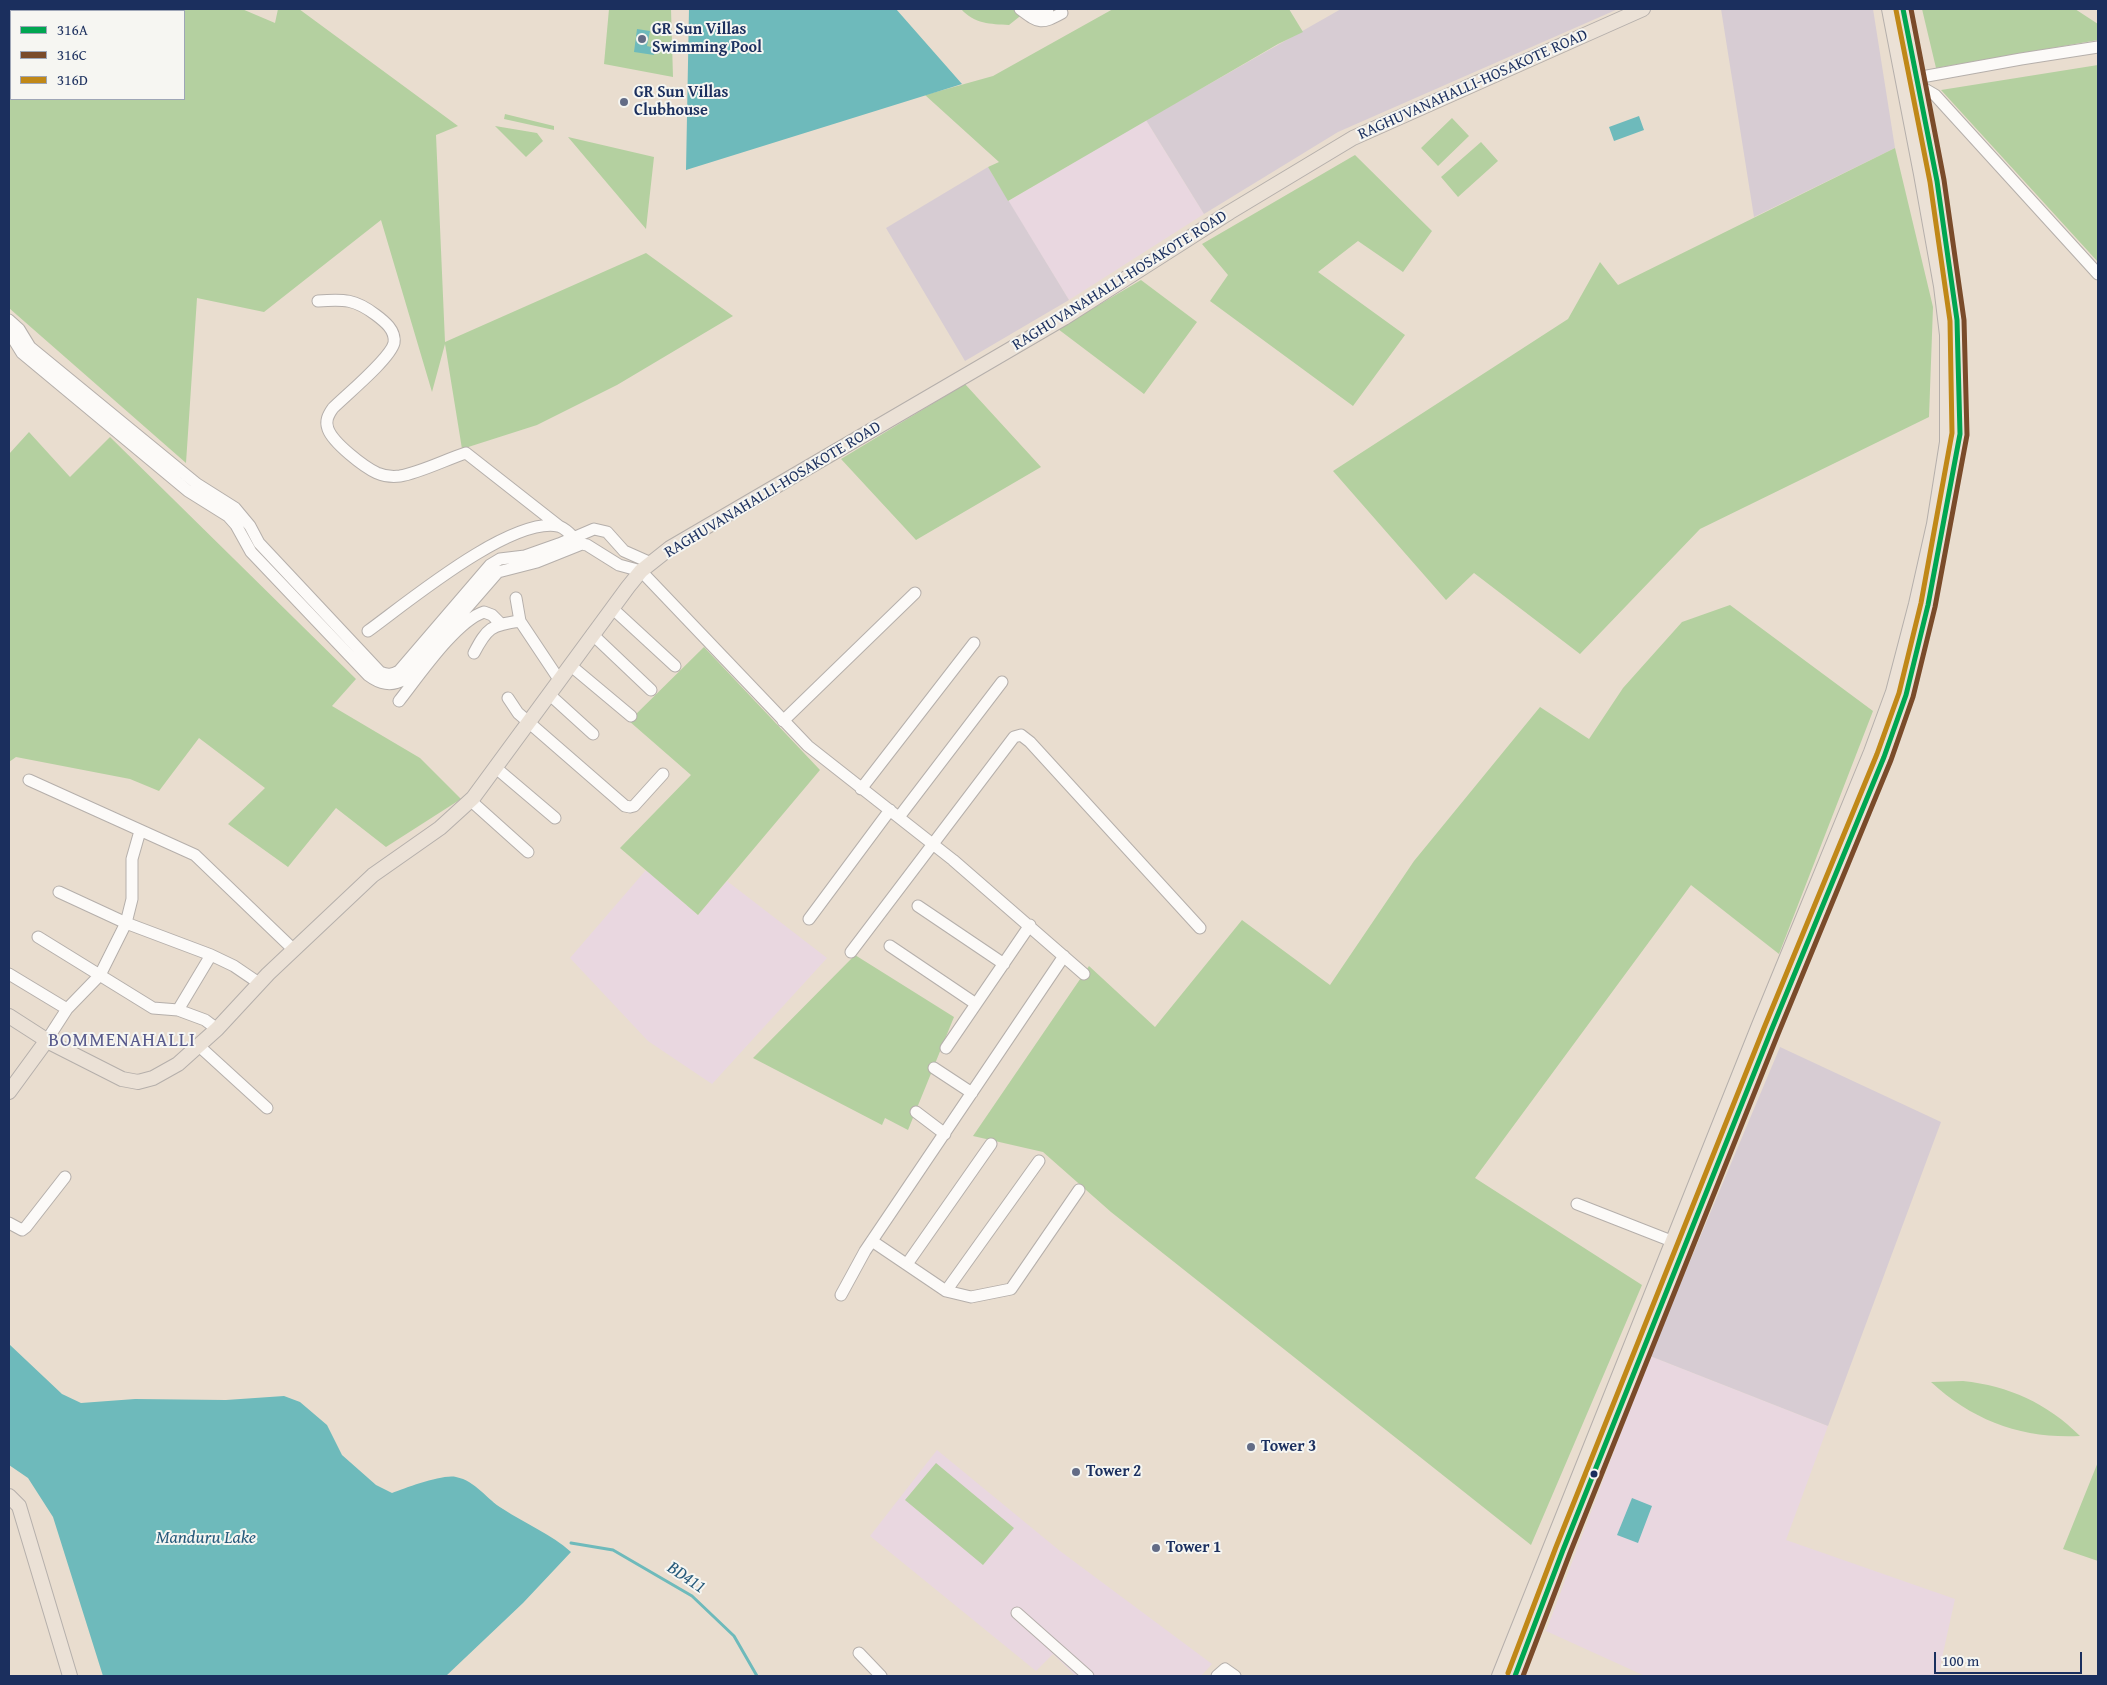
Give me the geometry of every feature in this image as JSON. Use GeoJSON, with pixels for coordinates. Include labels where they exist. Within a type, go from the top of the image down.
{"type":"FeatureCollection","features":[{"type":"Feature","properties":{"kind":"main road","name":"RAGHUVANAHALLI-HOSAKOTE ROAD"},"geometry":{"type":"LineString","coordinates":[[9,1016],[47,1040],[122,1079],[138,1082],[152,1078],[178,1064],[199,1046],[259,984],[373,875],[440,828],[470,800],[530,723],[612,608],[646,567],[670,548],[1064,318],[1230,212],[1353,138],[1643,9]]}},
{"type":"Feature","properties":{"kind":"main road"},"geometry":{"type":"LineString","coordinates":[[1499,1676],[1771,1031],[1895,729],[1906,695],[1928,605],[1960,434],[1957,320],[1937,181],[1913,84],[1888,9]]}},
{"type":"Feature","properties":{"kind":"main road"},"geometry":{"type":"LineString","coordinates":[[1515,1676],[1665,1281],[1674,1242],[1755,1034],[1871,752],[1893,692],[1916,604],[1934,524],[1947,442],[1947,335],[1903,9]]}},
{"type":"Feature","properties":{"kind":"main road"},"geometry":{"type":"LineString","coordinates":[[9,1092],[47,1040]]}},
{"type":"Feature","properties":{"kind":"main road"},"geometry":{"type":"LineString","coordinates":[[9,1496],[19,1506],[70,1676]]}},
{"type":"Feature","properties":{"kind":"street"},"geometry":{"type":"LineString","coordinates":[[1020,9],[1038,22],[1047,21],[1062,13]]}},
{"type":"Feature","properties":{"kind":"street"},"geometry":{"type":"LineString","coordinates":[[1033,9],[1042,11],[1048,9]]}},
{"type":"Feature","properties":{"kind":"street"},"geometry":{"type":"LineString","coordinates":[[1913,84],[2021,59],[2098,47]]}},
{"type":"Feature","properties":{"kind":"street"},"geometry":{"type":"LineString","coordinates":[[1913,84],[1935,95],[2098,274]]}},
{"type":"Feature","properties":{"kind":"street"},"geometry":{"type":"LineString","coordinates":[[318,301],[342,299],[361,304],[386,323],[393,332],[394,343],[384,358],[333,408],[327,417],[327,428],[330,434],[344,449],[366,466],[387,476],[401,476],[466,453],[577,541],[619,565],[646,567]]}},
{"type":"Feature","properties":{"kind":"street"},"geometry":{"type":"LineString","coordinates":[[9,320],[22,332],[28,345],[100,412]]}},
{"type":"Feature","properties":{"kind":"street"},"geometry":{"type":"LineString","coordinates":[[9,332],[22,353],[196,484],[235,508],[250,526],[255,547],[380,672],[391,679],[409,661],[494,562],[526,556],[577,541],[588,530],[598,528],[607,532],[624,551],[646,567],[783,721],[808,746],[932,844],[1030,925],[1084,974]]}},
{"type":"Feature","properties":{"kind":"street"},"geometry":{"type":"LineString","coordinates":[[368,631],[482,549],[532,527],[559,526]]}},
{"type":"Feature","properties":{"kind":"street"},"geometry":{"type":"LineString","coordinates":[[783,721],[915,593]]}},
{"type":"Feature","properties":{"kind":"street"},"geometry":{"type":"LineString","coordinates":[[516,598],[520,621],[560,681]]}},
{"type":"Feature","properties":{"kind":"street"},"geometry":{"type":"LineString","coordinates":[[612,608],[675,666]]}},
{"type":"Feature","properties":{"kind":"street"},"geometry":{"type":"LineString","coordinates":[[399,701],[469,619],[484,612],[492,615],[501,624]]}},
{"type":"Feature","properties":{"kind":"street"},"geometry":{"type":"LineString","coordinates":[[474,653],[485,633],[501,624],[520,621]]}},
{"type":"Feature","properties":{"kind":"street"},"geometry":{"type":"LineString","coordinates":[[592,634],[651,690]]}},
{"type":"Feature","properties":{"kind":"street"},"geometry":{"type":"LineString","coordinates":[[861,789],[974,644]]}},
{"type":"Feature","properties":{"kind":"street"},"geometry":{"type":"LineString","coordinates":[[570,665],[631,716]]}},
{"type":"Feature","properties":{"kind":"street"},"geometry":{"type":"LineString","coordinates":[[809,919],[1002,682]]}},
{"type":"Feature","properties":{"kind":"street"},"geometry":{"type":"LineString","coordinates":[[550,695],[594,734]]}},
{"type":"Feature","properties":{"kind":"street"},"geometry":{"type":"LineString","coordinates":[[508,698],[518,713],[627,807],[634,806],[663,774]]}},
{"type":"Feature","properties":{"kind":"street"},"geometry":{"type":"LineString","coordinates":[[851,952],[1014,737],[1020,735],[1030,742],[1200,928]]}},
{"type":"Feature","properties":{"kind":"street"},"geometry":{"type":"LineString","coordinates":[[496,768],[555,818]]}},
{"type":"Feature","properties":{"kind":"street"},"geometry":{"type":"LineString","coordinates":[[29,780],[195,855],[294,950]]}},
{"type":"Feature","properties":{"kind":"street"},"geometry":{"type":"LineString","coordinates":[[470,800],[528,852]]}},
{"type":"Feature","properties":{"kind":"street"},"geometry":{"type":"LineString","coordinates":[[47,1040],[67,1009],[100,976],[126,923],[132,899],[132,859],[140,831]]}},
{"type":"Feature","properties":{"kind":"street"},"geometry":{"type":"LineString","coordinates":[[59,892],[126,923],[211,955],[234,966],[259,984]]}},
{"type":"Feature","properties":{"kind":"street"},"geometry":{"type":"LineString","coordinates":[[918,906],[1004,964]]}},
{"type":"Feature","properties":{"kind":"street"},"geometry":{"type":"LineString","coordinates":[[946,1048],[1030,925]]}},
{"type":"Feature","properties":{"kind":"street"},"geometry":{"type":"LineString","coordinates":[[38,937],[153,1008],[178,1010],[205,1020],[216,1028]]}},
{"type":"Feature","properties":{"kind":"street"},"geometry":{"type":"LineString","coordinates":[[890,946],[976,1004]]}},
{"type":"Feature","properties":{"kind":"street"},"geometry":{"type":"LineString","coordinates":[[178,1010],[211,955]]}},
{"type":"Feature","properties":{"kind":"street"},"geometry":{"type":"LineString","coordinates":[[841,1295],[872,1241],[1064,956]]}},
{"type":"Feature","properties":{"kind":"street"},"geometry":{"type":"LineString","coordinates":[[9,974],[67,1009]]}},
{"type":"Feature","properties":{"kind":"street"},"geometry":{"type":"LineString","coordinates":[[199,1046],[267,1108]]}},
{"type":"Feature","properties":{"kind":"street"},"geometry":{"type":"LineString","coordinates":[[934,1068],[972,1094]]}},
{"type":"Feature","properties":{"kind":"street"},"geometry":{"type":"LineString","coordinates":[[916,1112],[945,1134]]}},
{"type":"Feature","properties":{"kind":"street"},"geometry":{"type":"LineString","coordinates":[[907,1264],[991,1144]]}},
{"type":"Feature","properties":{"kind":"street"},"geometry":{"type":"LineString","coordinates":[[946,1291],[1040,1161]]}},
{"type":"Feature","properties":{"kind":"street"},"geometry":{"type":"LineString","coordinates":[[9,1223],[22,1230],[26,1227],[66,1177]]}},
{"type":"Feature","properties":{"kind":"street"},"geometry":{"type":"LineString","coordinates":[[872,1241],[946,1291],[971,1297],[1011,1289],[1079,1190]]}},
{"type":"Feature","properties":{"kind":"street"},"geometry":{"type":"LineString","coordinates":[[1577,1204],[1674,1242]]}},
{"type":"Feature","properties":{"kind":"street"},"geometry":{"type":"LineString","coordinates":[[1017,1613],[1088,1676]]}},
{"type":"Feature","properties":{"kind":"street"},"geometry":{"type":"LineString","coordinates":[[858,1653],[881,1676]]}},
{"type":"Feature","properties":{"kind":"street"},"geometry":{"type":"LineString","coordinates":[[1217,1676],[1225,1669],[1235,1676]]}},
{"type":"Feature","properties":{"kind":"shaded area"},"geometry":{"type":"Polygon","coordinates":[[[1341,9],[1618,9],[1338,132],[1204,214],[1146,120],[1341,9]]]}},
{"type":"Feature","properties":{"kind":"shaded area"},"geometry":{"type":"Polygon","coordinates":[[[1721,9],[1873,9],[1895,148],[1754,217],[1721,9]]]}},
{"type":"Feature","properties":{"kind":"shaded area"},"geometry":{"type":"Polygon","coordinates":[[[1146,120],[1204,214],[1069,300],[1008,201],[1146,120]]]}},
{"type":"Feature","properties":{"kind":"shaded area"},"geometry":{"type":"Polygon","coordinates":[[[988,167],[1069,300],[965,361],[886,228],[988,167]]]}},
{"type":"Feature","properties":{"kind":"shaded area"},"geometry":{"type":"Polygon","coordinates":[[[646,870],[698,915],[727,881],[827,958],[712,1084],[648,1041],[570,958],[646,870]]]}},
{"type":"Feature","properties":{"kind":"shaded area"},"geometry":{"type":"Polygon","coordinates":[[[1780,1047],[1941,1122],[1828,1426],[1650,1356],[1780,1047]]]}},
{"type":"Feature","properties":{"kind":"shaded area"},"geometry":{"type":"Polygon","coordinates":[[[1650,1356],[1828,1426],[1786,1540],[1955,1599],[1938,1676],[1645,1676],[1546,1631],[1650,1356]]]}},
{"type":"Feature","properties":{"kind":"shaded area"},"geometry":{"type":"Polygon","coordinates":[[[937,1450],[1060,1551],[1212,1664],[1201,1676],[1076,1676],[1053,1654],[1036,1671],[870,1536],[937,1450]]]}},
{"type":"Feature","properties":{"kind":"green space"},"geometry":{"type":"Polygon","coordinates":[[[9,9],[242,9],[275,23],[278,9],[299,9],[458,126],[436,135],[445,342],[646,253],[733,316],[617,385],[537,425],[462,449],[445,344],[432,392],[381,220],[264,312],[197,298],[186,463],[9,308],[9,9]]]}},
{"type":"Feature","properties":{"kind":"green space"},"geometry":{"type":"Polygon","coordinates":[[[609,9],[671,9],[673,77],[604,64],[609,9]]]}},
{"type":"Feature","properties":{"kind":"green space"},"geometry":{"type":"Polygon","coordinates":[[[961,9],[1029,9],[1009,25],[977,20],[961,9]]]}},
{"type":"Feature","properties":{"kind":"green space"},"geometry":{"type":"Polygon","coordinates":[[[1113,9],[1289,9],[1303,32],[1278,44],[1008,201],[988,167],[999,162],[925,95],[993,76],[1113,9]]]}},
{"type":"Feature","properties":{"kind":"green space"},"geometry":{"type":"Polygon","coordinates":[[[1922,9],[2075,9],[2098,24],[2098,40],[1936,68],[1922,9]]]}},
{"type":"Feature","properties":{"kind":"green space"},"geometry":{"type":"Polygon","coordinates":[[[2098,65],[2098,262],[1941,90],[2098,65]]]}},
{"type":"Feature","properties":{"kind":"green space"},"geometry":{"type":"Polygon","coordinates":[[[505,114],[554,126],[554,130],[504,119],[505,114]]]}},
{"type":"Feature","properties":{"kind":"green space"},"geometry":{"type":"Polygon","coordinates":[[[1452,118],[1469,136],[1438,166],[1421,148],[1452,118]]]}},
{"type":"Feature","properties":{"kind":"green space"},"geometry":{"type":"Polygon","coordinates":[[[495,126],[537,133],[543,141],[526,157],[495,126]]]}},
{"type":"Feature","properties":{"kind":"green space"},"geometry":{"type":"Polygon","coordinates":[[[568,137],[654,157],[646,229],[568,137]]]}},
{"type":"Feature","properties":{"kind":"green space"},"geometry":{"type":"Polygon","coordinates":[[[1481,142],[1498,161],[1458,197],[1441,177],[1481,142]]]}},
{"type":"Feature","properties":{"kind":"green space"},"geometry":{"type":"Polygon","coordinates":[[[1895,148],[1933,307],[1929,417],[1700,529],[1580,654],[1474,573],[1446,600],[1333,471],[1568,319],[1600,262],[1618,285],[1895,148]]]}},
{"type":"Feature","properties":{"kind":"green space"},"geometry":{"type":"Polygon","coordinates":[[[1355,155],[1432,231],[1403,272],[1358,241],[1318,272],[1405,335],[1353,406],[1210,301],[1228,275],[1202,244],[1355,155]]]}},
{"type":"Feature","properties":{"kind":"green space"},"geometry":{"type":"Polygon","coordinates":[[[1141,280],[1197,322],[1144,394],[1058,329],[1141,280]]]}},
{"type":"Feature","properties":{"kind":"green space"},"geometry":{"type":"Polygon","coordinates":[[[965,384],[1041,467],[916,540],[841,459],[965,384]]]}},
{"type":"Feature","properties":{"kind":"green space"},"geometry":{"type":"Polygon","coordinates":[[[29,432],[70,477],[110,437],[356,679],[332,706],[420,758],[461,799],[386,847],[336,808],[288,867],[228,824],[265,788],[199,738],[159,791],[130,779],[16,757],[9,762],[9,454],[29,432]]]}},
{"type":"Feature","properties":{"kind":"green space"},"geometry":{"type":"Polygon","coordinates":[[[1730,605],[1873,711],[1779,954],[1691,885],[1475,1178],[1642,1285],[1531,1545],[1111,1212],[1043,1152],[973,1136],[1089,966],[1155,1027],[1242,920],[1330,985],[1414,861],[1540,707],[1589,739],[1623,688],[1682,622],[1730,605]]]}},
{"type":"Feature","properties":{"kind":"green space"},"geometry":{"type":"Polygon","coordinates":[[[704,647],[820,770],[698,915],[620,848],[691,775],[629,721],[704,647]]]}},
{"type":"Feature","properties":{"kind":"green space"},"geometry":{"type":"Polygon","coordinates":[[[855,955],[954,1017],[908,1130],[885,1118],[882,1125],[753,1058],[855,955]]]}},
{"type":"Feature","properties":{"kind":"green space"},"geometry":{"type":"Polygon","coordinates":[[[1963,1381],[1996,1387],[2041,1405],[2080,1436],[2039,1434],[2019,1431],[2000,1425],[1964,1407],[1931,1382],[1963,1381]]]}},
{"type":"Feature","properties":{"kind":"green space"},"geometry":{"type":"Polygon","coordinates":[[[2098,1462],[2098,1561],[2063,1549],[2098,1462]]]}},
{"type":"Feature","properties":{"kind":"green space"},"geometry":{"type":"Polygon","coordinates":[[[936,1463],[1014,1528],[983,1565],[905,1500],[936,1463]]]}},
{"type":"Feature","properties":{"kind":"water"},"geometry":{"type":"Polygon","coordinates":[[[689,9],[896,9],[962,84],[686,170],[689,9]]]}},
{"type":"Feature","properties":{"kind":"water","name":"GR Sun Villas Swimming Pool"},"geometry":{"type":"Polygon","coordinates":[[[637,29],[650,31],[647,46],[655,48],[654,55],[634,52],[637,29]]]}},
{"type":"Feature","properties":{"kind":"water"},"geometry":{"type":"Polygon","coordinates":[[[1639,116],[1644,130],[1614,141],[1609,127],[1639,116]]]}},
{"type":"Feature","properties":{"kind":"water","name":"Manduru Lake"},"geometry":{"type":"Polygon","coordinates":[[[9,1344],[62,1394],[81,1403],[135,1399],[226,1400],[284,1396],[300,1402],[327,1425],[342,1455],[376,1485],[392,1493],[442,1478],[456,1477],[463,1479],[475,1486],[497,1505],[547,1534],[571,1552],[523,1603],[446,1676],[103,1676],[53,1517],[28,1478],[9,1465],[9,1344]]]}},
{"type":"Feature","properties":{"kind":"water"},"geometry":{"type":"Polygon","coordinates":[[[1632,1498],[1652,1506],[1638,1543],[1617,1535],[1632,1498]]]}},
{"type":"Feature","properties":{"kind":"waterway","name":"BD411"},"geometry":{"type":"LineString","coordinates":[[571,1543],[613,1550],[692,1596],[734,1636],[757,1676]]}},
{"type":"Feature","properties":{"kind":"transit line","name":"316A"},"geometry":{"type":"LineString","coordinates":[[1515,1676],[1563,1550],[1771,1031],[1884,757],[1906,695],[1928,605],[1960,434],[1957,320],[1937,181],[1903,9]]}},
{"type":"Feature","properties":{"kind":"transit line","name":"316C"},"geometry":{"type":"LineString","coordinates":[[1523,1676],[1570,1553],[1778,1034],[1891,760],[1913,697],[1935,607],[1967,435],[1964,320],[1944,180],[1911,9]]}},
{"type":"Feature","properties":{"kind":"transit line","name":"316D"},"geometry":{"type":"LineString","coordinates":[[1508,1673],[1556,1547],[1764,1028],[1877,754],[1899,693],[1921,603],[1952,433],[1950,321],[1930,182],[1896,10]]}},
{"type":"Feature","properties":{"kind":"place","name":"GR Sun Villas Swimming Pool"},"geometry":{"type":"Point","coordinates":[642,39]}},
{"type":"Feature","properties":{"kind":"place","name":"GR Sun Villas Clubhouse"},"geometry":{"type":"Point","coordinates":[624,102]}},
{"type":"Feature","properties":{"kind":"place","name":"Tower 3"},"geometry":{"type":"Point","coordinates":[1251,1447]}},
{"type":"Feature","properties":{"kind":"place","name":"Tower 2"},"geometry":{"type":"Point","coordinates":[1076,1472]}},
{"type":"Feature","properties":{"kind":"place","name":"Tower 1"},"geometry":{"type":"Point","coordinates":[1156,1548]}},
{"type":"Feature","properties":{"kind":"district","name":"BOMMENAHALLI"},"geometry":{"type":"Point","coordinates":[122,1041]}}]}
